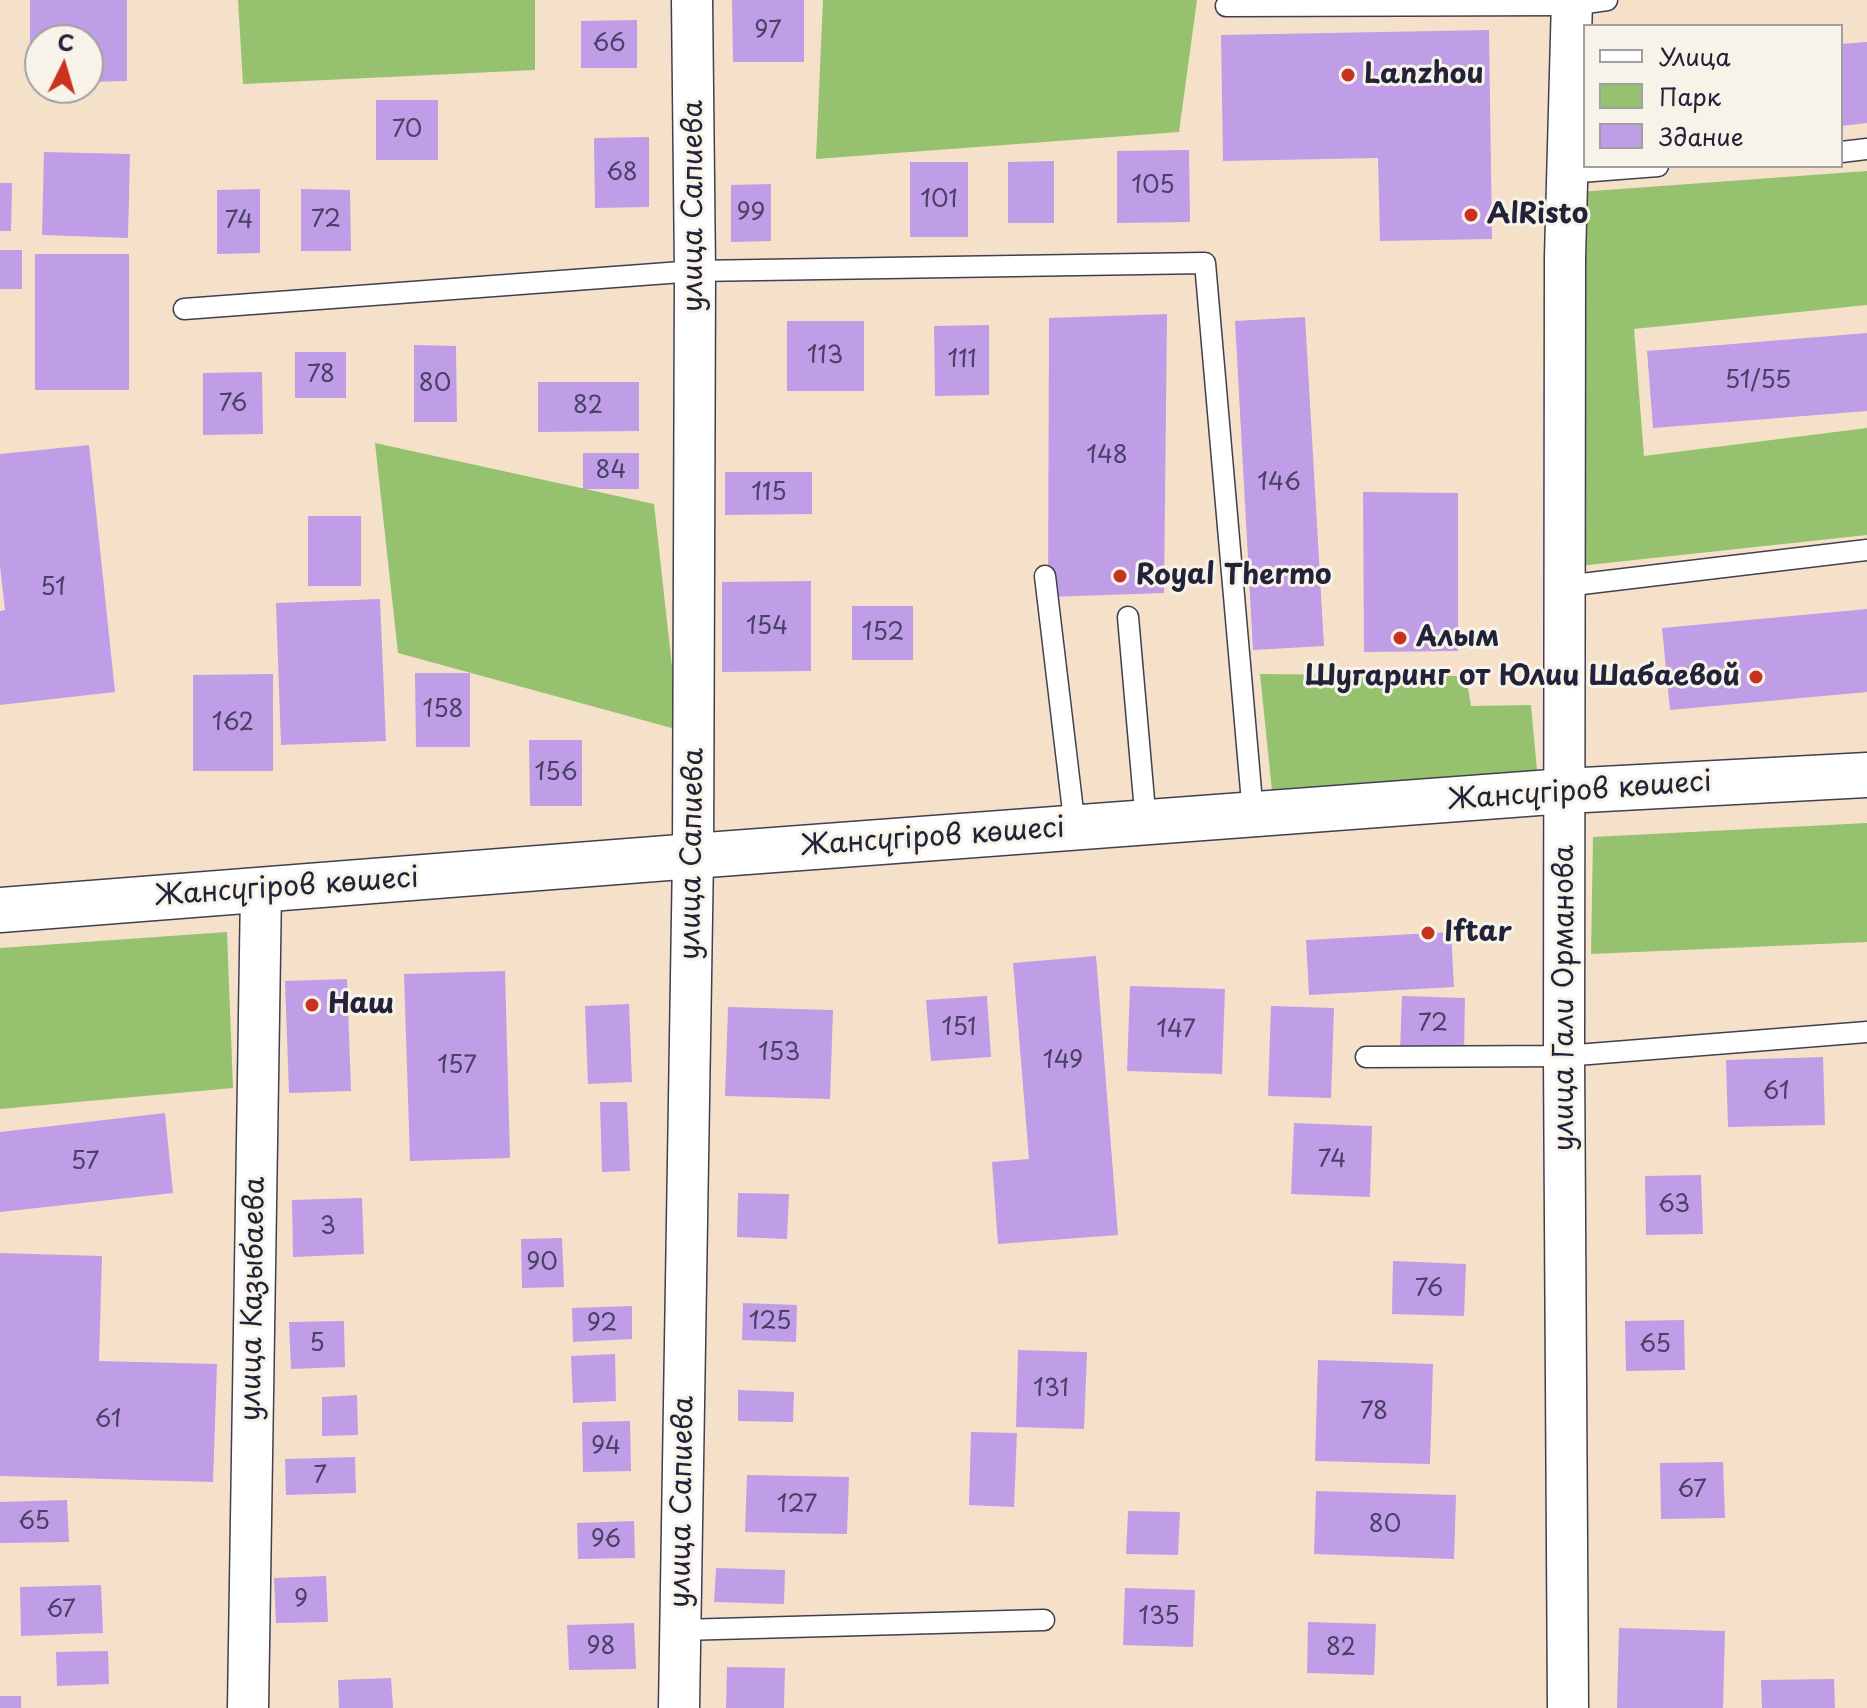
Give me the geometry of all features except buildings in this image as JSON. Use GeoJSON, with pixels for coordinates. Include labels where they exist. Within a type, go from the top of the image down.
{"type":"FeatureCollection","features":[{"type":"Feature","properties":{"kind":"main road","name":"Жансүгіров көшесі"},"geometry":{"type":"LineString","coordinates":[[0,910],[1565,791],[1867,775]]}},
{"type":"Feature","properties":{"kind":"street","name":"улица Сапиева"},"geometry":{"type":"LineString","coordinates":[[679,1708],[693,856],[695,271],[692,0]]}},
{"type":"Feature","properties":{"kind":"street","name":"улица Гали Орманова"},"geometry":{"type":"LineString","coordinates":[[1568,1708],[1564,1056],[1565,288],[1567,173],[1583,2]]}},
{"type":"Feature","properties":{"kind":"street","name":"улица Казыбаева"},"geometry":{"type":"LineString","coordinates":[[248,1708],[261,890]]}},
{"type":"Feature","properties":{"kind":"lane"},"geometry":{"type":"LineString","coordinates":[[1226,6],[1583,2]]}},
{"type":"Feature","properties":{"kind":"lane"},"geometry":{"type":"LineString","coordinates":[[1843,152],[1867,149]]}},
{"type":"Feature","properties":{"kind":"lane"},"geometry":{"type":"LineString","coordinates":[[1567,173],[1632,168]]}},
{"type":"Feature","properties":{"kind":"lane"},"geometry":{"type":"LineString","coordinates":[[184,309],[695,271],[1205,263],[1253,814]]}},
{"type":"Feature","properties":{"kind":"lane"},"geometry":{"type":"LineString","coordinates":[[1565,586],[1867,550]]}},
{"type":"Feature","properties":{"kind":"lane"},"geometry":{"type":"LineString","coordinates":[[1045,576],[1075,828]]}},
{"type":"Feature","properties":{"kind":"lane"},"geometry":{"type":"LineString","coordinates":[[1128,617],[1146,823]]}},
{"type":"Feature","properties":{"kind":"lane"},"geometry":{"type":"LineString","coordinates":[[1366,1057],[1564,1056],[1867,1032]]}},
{"type":"Feature","properties":{"kind":"lane"},"geometry":{"type":"LineString","coordinates":[[681,1630],[1044,1620]]}},
{"type":"Feature","properties":{"kind":"green space"},"geometry":{"type":"Polygon","coordinates":[[[238,0],[535,0],[535,70],[243,84],[238,0]]]}},
{"type":"Feature","properties":{"kind":"green space"},"geometry":{"type":"Polygon","coordinates":[[[823,0],[1197,0],[1179,132],[816,159],[823,0]]]}},
{"type":"Feature","properties":{"kind":"green space"},"geometry":{"type":"Polygon","coordinates":[[[1867,171],[1867,305],[1634,329],[1644,456],[1867,428],[1867,535],[1579,566],[1579,192],[1867,171]]]}},
{"type":"Feature","properties":{"kind":"green space"},"geometry":{"type":"Polygon","coordinates":[[[375,443],[654,504],[679,730],[398,653],[375,443]]]}},
{"type":"Feature","properties":{"kind":"green space"},"geometry":{"type":"Polygon","coordinates":[[[1260,674],[1466,676],[1471,706],[1531,705],[1537,771],[1272,791],[1260,674]]]}},
{"type":"Feature","properties":{"kind":"green space"},"geometry":{"type":"Polygon","coordinates":[[[1867,823],[1867,942],[1591,954],[1593,837],[1867,823]]]}},
{"type":"Feature","properties":{"kind":"green space"},"geometry":{"type":"Polygon","coordinates":[[[227,932],[233,1088],[0,1109],[0,948],[227,932]]]}},
{"type":"Feature","properties":{"kind":"place","name":"Lanzhou"},"geometry":{"type":"Point","coordinates":[1348,75]}},
{"type":"Feature","properties":{"kind":"place","name":"AlRisto"},"geometry":{"type":"Point","coordinates":[1471,215]}},
{"type":"Feature","properties":{"kind":"place","name":"Royal Thermo"},"geometry":{"type":"Point","coordinates":[1120,576]}},
{"type":"Feature","properties":{"kind":"place","name":"Алым"},"geometry":{"type":"Point","coordinates":[1400,638]}},
{"type":"Feature","properties":{"kind":"place","name":"Шугаринг от Юлии Шабаевой"},"geometry":{"type":"Point","coordinates":[1756,677]}},
{"type":"Feature","properties":{"kind":"place","name":"Iftar"},"geometry":{"type":"Point","coordinates":[1428,933]}},
{"type":"Feature","properties":{"kind":"place","name":"Наш"},"geometry":{"type":"Point","coordinates":[312,1005]}}]}
